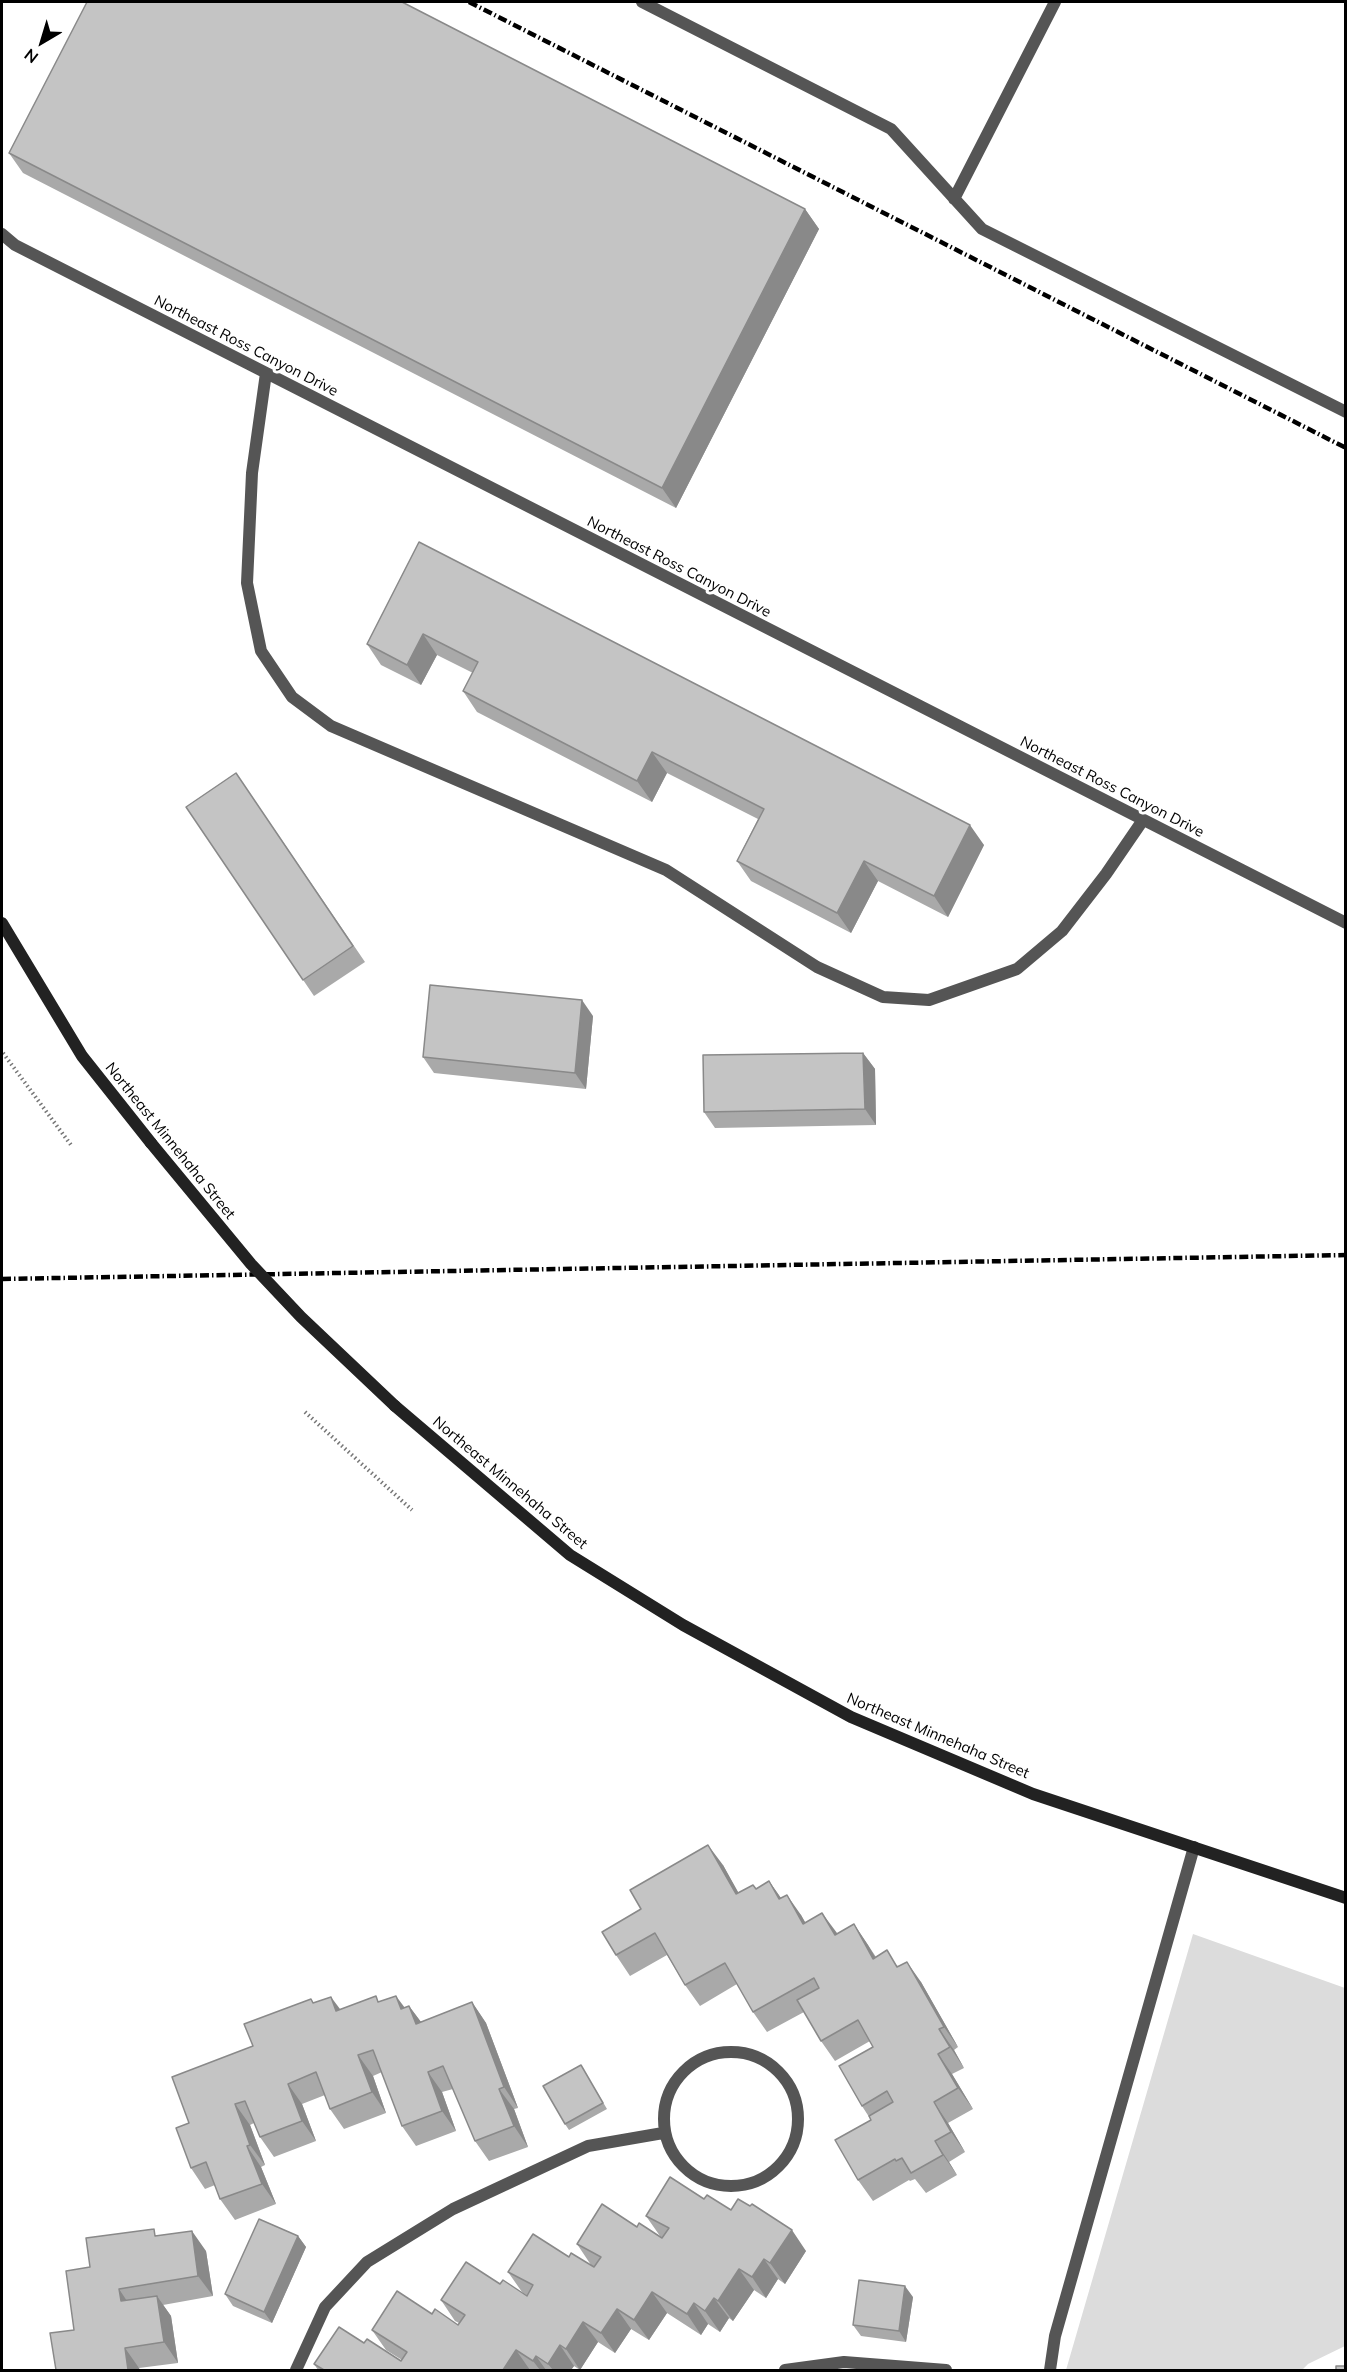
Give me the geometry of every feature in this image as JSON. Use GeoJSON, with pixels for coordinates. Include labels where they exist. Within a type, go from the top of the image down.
{"type":"FeatureCollection","features":[{"type":"Feature","properties":{"kind":"main road","name":"Northeast Minnehaha Street"},"geometry":{"type":"LineString","coordinates":[[2,922],[82,1056],[251,1264],[301,1317],[395,1406],[570,1555],[683,1625],[851,1718],[1033,1794],[1346,1898]]}},
{"type":"Feature","properties":{"kind":"lane"},"geometry":{"type":"LineString","coordinates":[[642,2],[891,129],[982,229],[1346,412]]}},
{"type":"Feature","properties":{"kind":"lane"},"geometry":{"type":"LineString","coordinates":[[954,199],[1055,2]]}},
{"type":"Feature","properties":{"kind":"lane","name":"Northeast Ross Canyon Drive"},"geometry":{"type":"LineString","coordinates":[[2,234],[15,245],[1346,923]]}},
{"type":"Feature","properties":{"kind":"lane"},"geometry":{"type":"LineString","coordinates":[[266,373],[252,473],[247,584],[261,651],[292,697],[331,726],[666,870],[817,967],[883,997],[929,1000],[1017,969],[1062,931],[1106,874],[1143,820]]}},
{"type":"Feature","properties":{"kind":"lane"},"geometry":{"type":"LineString","coordinates":[[1050,2370],[1058,2325],[1194,1847]]}},
{"type":"Feature","properties":{"kind":"lane"},"geometry":{"type":"LineString","coordinates":[[725,2051],[753,2055],[777,2069],[794,2093],[798,2121],[793,2148],[775,2171],[751,2185],[722,2187],[695,2178],[675,2158],[663,2133],[664,2104],[676,2078],[698,2060],[725,2051]]}},
{"type":"Feature","properties":{"kind":"lane"},"geometry":{"type":"LineString","coordinates":[[296,2370],[325,2307],[367,2262],[453,2209],[588,2146],[663,2133]]}},
{"type":"Feature","properties":{"kind":"lane"},"geometry":{"type":"LineString","coordinates":[[785,2370],[844,2362],[946,2370]]}},
{"type":"Feature","properties":{"kind":"path"},"geometry":{"type":"LineString","coordinates":[[3,1053],[71,1144]]}},
{"type":"Feature","properties":{"kind":"path"},"geometry":{"type":"LineString","coordinates":[[305,1412],[412,1510]]}},
{"type":"Feature","properties":{"kind":"shaded area"},"geometry":{"type":"Polygon","coordinates":[[[1193,1934],[1345,1988],[1345,2346],[1308,2364],[1302,2370],[1066,2370],[1193,1934]]]}},
{"type":"Feature","properties":{"kind":"building"},"geometry":{"type":"Polygon","coordinates":[[[87,2],[402,2],[805,209],[662,488],[9,153],[87,2]]]}},
{"type":"Feature","properties":{"kind":"building"},"geometry":{"type":"Polygon","coordinates":[[[419,542],[970,825],[934,896],[864,861],[837,913],[737,861],[764,809],[652,752],[637,781],[463,691],[478,662],[423,634],[407,665],[367,644],[419,542]]]}},
{"type":"Feature","properties":{"kind":"building"},"geometry":{"type":"Polygon","coordinates":[[[236,773],[353,946],[303,980],[186,807],[236,773]]]}},
{"type":"Feature","properties":{"kind":"building"},"geometry":{"type":"Polygon","coordinates":[[[430,985],[582,1000],[575,1073],[423,1057],[430,985]]]}},
{"type":"Feature","properties":{"kind":"building"},"geometry":{"type":"Polygon","coordinates":[[[863,1053],[865,1109],[704,1112],[703,1055],[863,1053]]]}},
{"type":"Feature","properties":{"kind":"building"},"geometry":{"type":"Polygon","coordinates":[[[708,1845],[736,1894],[753,1885],[756,1889],[769,1881],[779,1899],[787,1895],[803,1924],[822,1913],[835,1935],[854,1924],[873,1959],[887,1950],[897,1967],[907,1962],[944,2027],[939,2029],[950,2047],[938,2054],[958,2088],[934,2102],[951,2132],[935,2141],[943,2155],[911,2173],[902,2158],[896,2161],[895,2159],[858,2180],[835,2140],[871,2120],[869,2116],[893,2102],[887,2091],[862,2106],[839,2066],[873,2047],[858,2020],[821,2041],[797,2000],[819,1988],[814,1978],[753,2012],[725,1963],[685,1985],[655,1933],[616,1955],[602,1932],[641,1909],[630,1890],[708,1845]]]}},
{"type":"Feature","properties":{"kind":"building"},"geometry":{"type":"Polygon","coordinates":[[[376,1996],[378,2002],[396,1996],[401,2009],[409,2006],[416,2024],[472,2002],[504,2087],[499,2089],[514,2126],[475,2141],[443,2066],[428,2072],[442,2111],[402,2126],[373,2050],[358,2055],[372,2092],[330,2109],[316,2072],[288,2084],[302,2121],[260,2137],[245,2101],[235,2104],[250,2145],[247,2146],[262,2184],[220,2199],[206,2162],[191,2168],[176,2128],[189,2123],[172,2077],[253,2046],[244,2024],[311,1999],[313,2003],[331,1997],[336,2011],[376,1996]]]}},
{"type":"Feature","properties":{"kind":"building"},"geometry":{"type":"Polygon","coordinates":[[[581,2065],[603,2103],[565,2124],[543,2086],[581,2065]]]}},
{"type":"Feature","properties":{"kind":"building"},"geometry":{"type":"Polygon","coordinates":[[[670,2177],[704,2199],[707,2195],[731,2210],[738,2199],[750,2206],[752,2204],[792,2230],[770,2263],[764,2259],[752,2277],[739,2269],[718,2301],[714,2298],[705,2311],[694,2303],[687,2314],[652,2292],[634,2320],[617,2309],[601,2333],[583,2322],[566,2349],[560,2345],[548,2364],[536,2356],[533,2361],[516,2350],[503,2370],[324,2370],[314,2364],[339,2327],[364,2343],[367,2339],[401,2361],[407,2352],[372,2330],[397,2291],[432,2314],[435,2309],[458,2325],[465,2315],[441,2300],[466,2262],[500,2284],[503,2280],[527,2296],[533,2285],[508,2272],[533,2234],[569,2257],[571,2253],[594,2267],[601,2257],[577,2244],[602,2204],[637,2227],[639,2223],[662,2238],[669,2228],[646,2216],[670,2177]]]}},
{"type":"Feature","properties":{"kind":"building"},"geometry":{"type":"Polygon","coordinates":[[[259,2219],[298,2236],[264,2312],[225,2294],[259,2219]]]}},
{"type":"Feature","properties":{"kind":"building"},"geometry":{"type":"Polygon","coordinates":[[[154,2229],[155,2236],[192,2231],[198,2276],[119,2289],[121,2301],[157,2296],[164,2342],[125,2348],[128,2370],[56,2370],[50,2333],[74,2330],[66,2271],[90,2267],[86,2238],[154,2229]]]}},
{"type":"Feature","properties":{"kind":"building"},"geometry":{"type":"Polygon","coordinates":[[[859,2280],[905,2286],[899,2331],[853,2325],[859,2280]]]}},
{"type":"Feature","properties":{"kind":"building"},"geometry":{"type":"Polygon","coordinates":[[[1336,2366],[1346,2366],[1346,2370],[1336,2370],[1336,2366]]]}},
{"type":"Feature","properties":{"kind":"railway"},"geometry":{"type":"LineString","coordinates":[[469,2],[1346,448]]}},
{"type":"Feature","properties":{"kind":"railway"},"geometry":{"type":"LineString","coordinates":[[2,1279],[1346,1255]]}}]}
